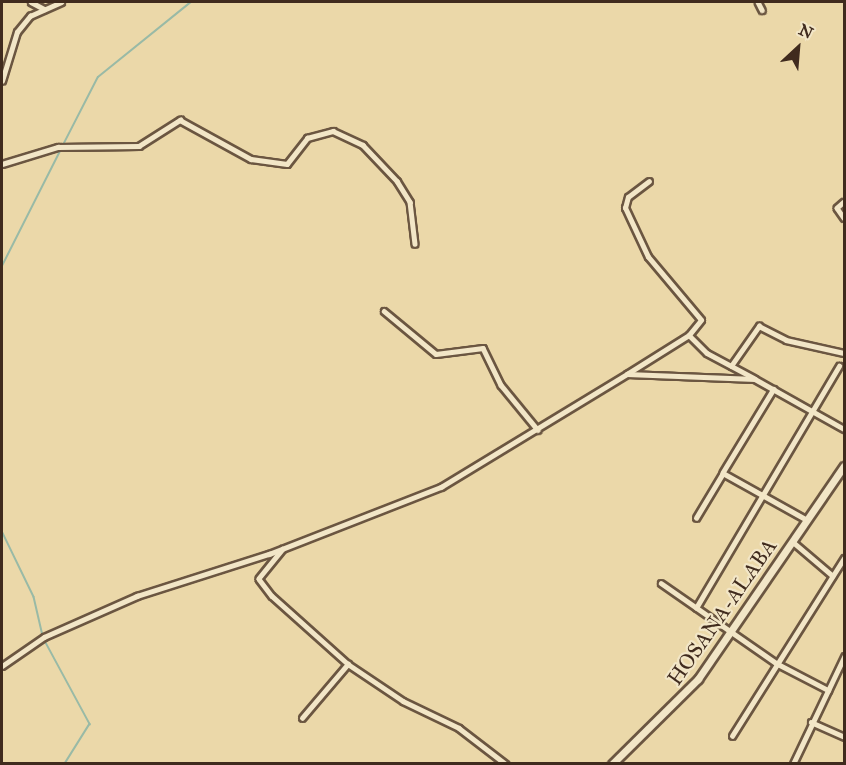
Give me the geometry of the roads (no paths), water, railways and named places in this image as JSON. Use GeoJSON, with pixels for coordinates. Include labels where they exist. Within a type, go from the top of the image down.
{"type":"FeatureCollection","features":[{"type":"Feature","properties":{"kind":"main road","name":"HOSANA-ALABA"},"geometry":{"type":"LineString","coordinates":[[612,764],[685,695],[844,466]]}},
{"type":"Feature","properties":{"kind":"street"},"geometry":{"type":"LineString","coordinates":[[31,2],[44,9]]}},
{"type":"Feature","properties":{"kind":"street"},"geometry":{"type":"LineString","coordinates":[[2,81],[17,32],[44,9],[61,2]]}},
{"type":"Feature","properties":{"kind":"street"},"geometry":{"type":"LineString","coordinates":[[758,2],[762,10]]}},
{"type":"Feature","properties":{"kind":"street"},"geometry":{"type":"LineString","coordinates":[[2,164],[58,147],[139,146],[180,120],[251,159],[287,164],[307,138],[333,131],[363,145],[397,181],[410,202],[415,244]]}},
{"type":"Feature","properties":{"kind":"street"},"geometry":{"type":"LineString","coordinates":[[2,666],[44,637],[137,596],[285,547],[441,487],[538,430],[689,335],[701,320],[648,257],[625,208],[628,196],[649,181]]}},
{"type":"Feature","properties":{"kind":"street"},"geometry":{"type":"LineString","coordinates":[[844,202],[837,208],[844,218]]}},
{"type":"Feature","properties":{"kind":"street"},"geometry":{"type":"LineString","coordinates":[[384,311],[436,354],[483,348],[501,385],[538,430]]}},
{"type":"Feature","properties":{"kind":"street"},"geometry":{"type":"LineString","coordinates":[[731,366],[759,326],[786,340],[844,353]]}},
{"type":"Feature","properties":{"kind":"street"},"geometry":{"type":"LineString","coordinates":[[689,335],[707,353],[844,429]]}},
{"type":"Feature","properties":{"kind":"street"},"geometry":{"type":"LineString","coordinates":[[696,608],[839,366]]}},
{"type":"Feature","properties":{"kind":"street"},"geometry":{"type":"LineString","coordinates":[[627,374],[755,379]]}},
{"type":"Feature","properties":{"kind":"street"},"geometry":{"type":"LineString","coordinates":[[696,518],[774,389]]}},
{"type":"Feature","properties":{"kind":"street"},"geometry":{"type":"LineString","coordinates":[[723,473],[807,520]]}},
{"type":"Feature","properties":{"kind":"street"},"geometry":{"type":"LineString","coordinates":[[793,542],[833,576]]}},
{"type":"Feature","properties":{"kind":"street"},"geometry":{"type":"LineString","coordinates":[[285,547],[258,579],[348,664],[403,701],[459,728],[506,764]]}},
{"type":"Feature","properties":{"kind":"street"},"geometry":{"type":"LineString","coordinates":[[732,736],[844,558]]}},
{"type":"Feature","properties":{"kind":"street"},"geometry":{"type":"LineString","coordinates":[[661,584],[776,663],[828,690]]}},
{"type":"Feature","properties":{"kind":"street"},"geometry":{"type":"LineString","coordinates":[[793,764],[811,722],[844,657]]}},
{"type":"Feature","properties":{"kind":"street"},"geometry":{"type":"LineString","coordinates":[[302,718],[348,664]]}},
{"type":"Feature","properties":{"kind":"street"},"geometry":{"type":"LineString","coordinates":[[811,722],[844,737]]}},
{"type":"Feature","properties":{"kind":"waterway"},"geometry":{"type":"LineString","coordinates":[[63,145],[98,77],[191,2]]}},
{"type":"Feature","properties":{"kind":"waterway"},"geometry":{"type":"LineString","coordinates":[[2,266],[61,149]]}},
{"type":"Feature","properties":{"kind":"waterway"},"geometry":{"type":"LineString","coordinates":[[2,531],[34,597],[43,635]]}},
{"type":"Feature","properties":{"kind":"waterway"},"geometry":{"type":"LineString","coordinates":[[44,639],[90,724],[65,764]]}}]}
